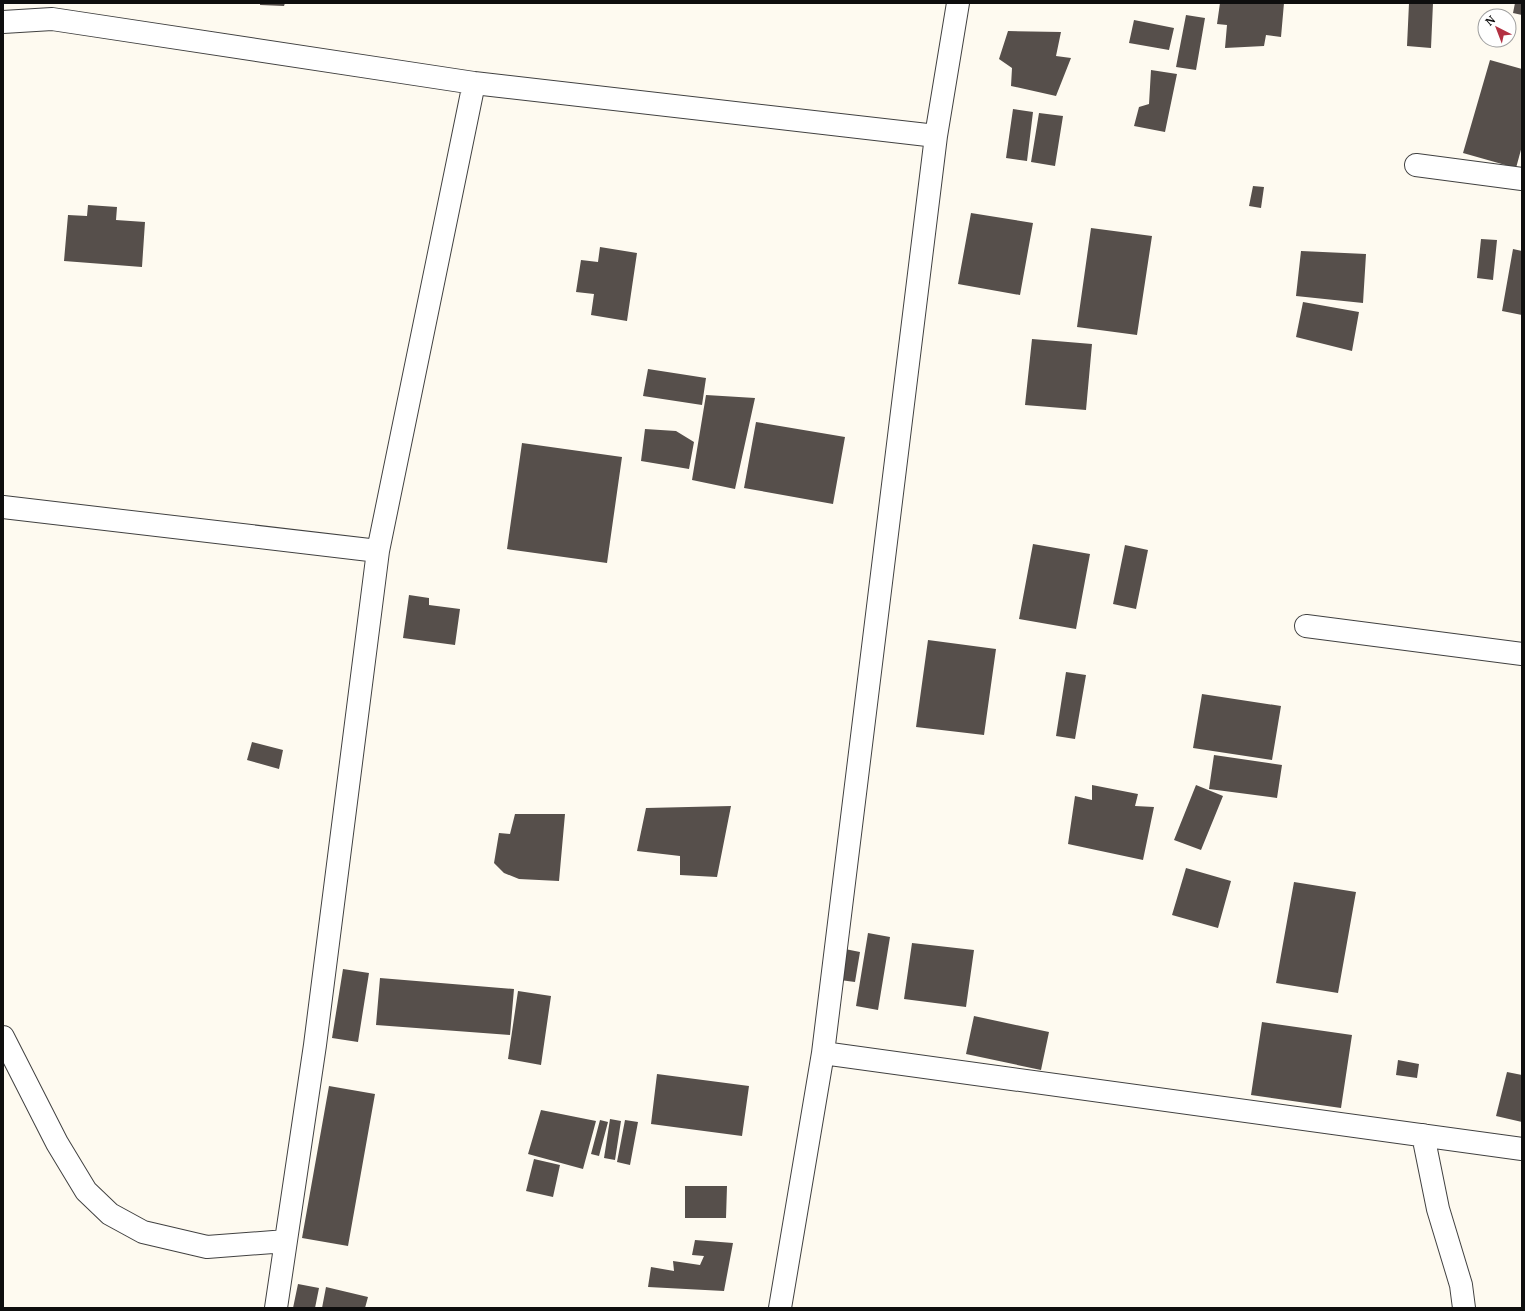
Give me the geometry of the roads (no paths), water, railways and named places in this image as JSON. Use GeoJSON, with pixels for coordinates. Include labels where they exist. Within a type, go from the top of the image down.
{"type":"FeatureCollection","features":[{"type":"Feature","properties":{"kind":"street"},"geometry":{"type":"LineString","coordinates":[[780,1308],[823,1053],[936,136],[958,3]]}},
{"type":"Feature","properties":{"kind":"street"},"geometry":{"type":"LineString","coordinates":[[3,22],[52,19],[474,83],[936,136]]}},
{"type":"Feature","properties":{"kind":"street"},"geometry":{"type":"LineString","coordinates":[[276,1308],[315,1045],[378,551],[474,83]]}},
{"type":"Feature","properties":{"kind":"street"},"geometry":{"type":"LineString","coordinates":[[1416,165],[1522,179]]}},
{"type":"Feature","properties":{"kind":"street"},"geometry":{"type":"LineString","coordinates":[[3,507],[378,551]]}},
{"type":"Feature","properties":{"kind":"street"},"geometry":{"type":"LineString","coordinates":[[1306,626],[1522,654]]}},
{"type":"Feature","properties":{"kind":"street"},"geometry":{"type":"LineString","coordinates":[[3,1037],[61,1149],[86,1191],[110,1214],[143,1232],[208,1247],[286,1241]]}},
{"type":"Feature","properties":{"kind":"street"},"geometry":{"type":"LineString","coordinates":[[823,1053],[1522,1149]]}},
{"type":"Feature","properties":{"kind":"street"},"geometry":{"type":"LineString","coordinates":[[1423,1135],[1438,1210],[1461,1285],[1464,1308]]}}]}
